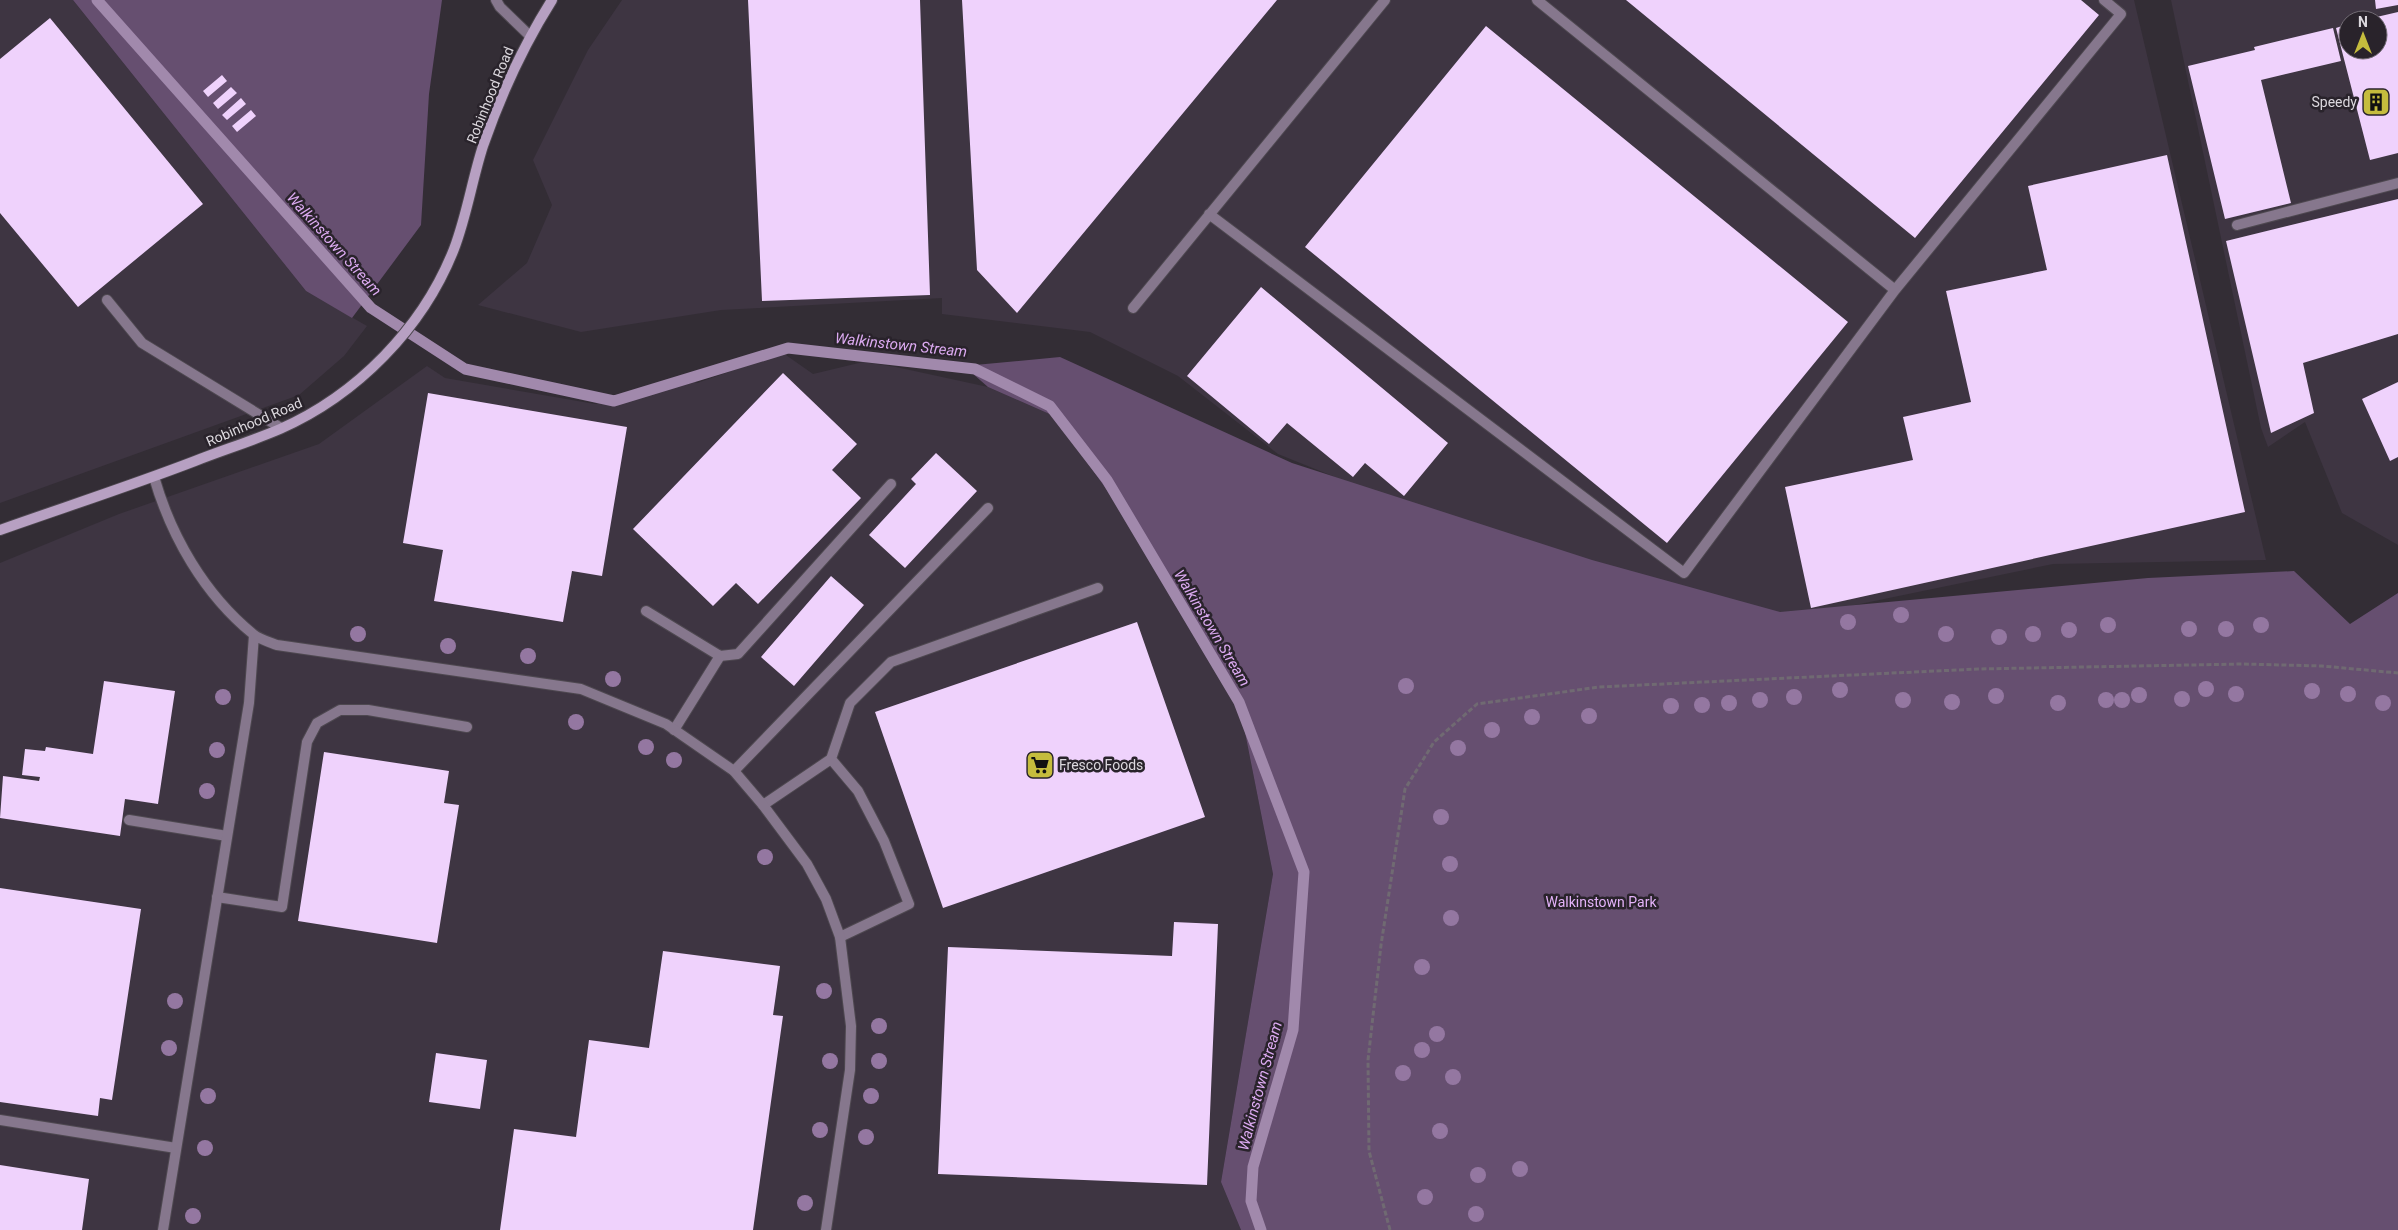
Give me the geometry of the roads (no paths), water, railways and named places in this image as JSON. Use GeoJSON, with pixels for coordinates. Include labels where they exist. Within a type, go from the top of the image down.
{"type":"FeatureCollection","features":[{"type":"Feature","properties":{"kind":"street"},"geometry":{"type":"LineString","coordinates":[[496,0],[500,7],[530,36]]}},
{"type":"Feature","properties":{"kind":"street","name":"Robinhood Road"},"geometry":{"type":"LineString","coordinates":[[0,530],[154,477],[280,428],[318,409],[348,388],[390,349],[422,313],[439,282],[454,249],[465,217],[483,147],[503,92],[530,36],[552,0]]}},
{"type":"Feature","properties":{"kind":"street"},"geometry":{"type":"LineString","coordinates":[[1132,308],[1385,0]]}},
{"type":"Feature","properties":{"kind":"street"},"geometry":{"type":"LineString","coordinates":[[1538,0],[1895,290]]}},
{"type":"Feature","properties":{"kind":"street"},"geometry":{"type":"LineString","coordinates":[[1209,214],[1684,573],[1895,290],[2122,14],[2104,0]]}},
{"type":"Feature","properties":{"kind":"street"},"geometry":{"type":"LineString","coordinates":[[2238,224],[2398,184]]}},
{"type":"Feature","properties":{"kind":"street"},"geometry":{"type":"LineString","coordinates":[[107,300],[142,343],[280,428]]}},
{"type":"Feature","properties":{"kind":"street"},"geometry":{"type":"LineString","coordinates":[[154,477],[162,503],[180,547],[214,595],[254,635],[277,645],[581,690],[674,730],[734,772],[763,805],[807,864],[826,899],[840,937],[851,1017],[850,1052],[826,1230]]}},
{"type":"Feature","properties":{"kind":"street"},"geometry":{"type":"LineString","coordinates":[[646,611],[720,656],[738,654],[891,484]]}},
{"type":"Feature","properties":{"kind":"street"},"geometry":{"type":"LineString","coordinates":[[734,772],[988,508]]}},
{"type":"Feature","properties":{"kind":"street"},"geometry":{"type":"LineString","coordinates":[[763,805],[830,759],[850,704],[891,662],[1098,588]]}},
{"type":"Feature","properties":{"kind":"street"},"geometry":{"type":"LineString","coordinates":[[163,1230],[249,703],[254,635]]}},
{"type":"Feature","properties":{"kind":"street"},"geometry":{"type":"LineString","coordinates":[[674,730],[720,656]]}},
{"type":"Feature","properties":{"kind":"street"},"geometry":{"type":"LineString","coordinates":[[217,897],[282,907],[307,742],[317,722],[340,710],[368,710],[467,727]]}},
{"type":"Feature","properties":{"kind":"street"},"geometry":{"type":"LineString","coordinates":[[830,759],[858,791],[884,841],[909,904],[840,937]]}},
{"type":"Feature","properties":{"kind":"street"},"geometry":{"type":"LineString","coordinates":[[129,820],[227,836]]}},
{"type":"Feature","properties":{"kind":"street"},"geometry":{"type":"LineString","coordinates":[[0,1120],[176,1148]]}},
{"type":"Feature","properties":{"kind":"waterway","name":"Walkinstown Stream"},"geometry":{"type":"LineString","coordinates":[[97,0],[371,308],[465,369],[614,401],[788,348],[975,369],[1050,406],[1107,480],[1239,702],[1304,872],[1293,1030],[1253,1167],[1251,1201],[1261,1230]]}},
{"type":"Feature","properties":{"kind":"place","name":"Speedy"},"geometry":{"type":"Point","coordinates":[2376,102]}},
{"type":"Feature","properties":{"kind":"place","name":"Fresco Foods"},"geometry":{"type":"Point","coordinates":[1040,765]}},
{"type":"Feature","properties":{"kind":"park label","name":"Walkinstown Park"},"geometry":{"type":"Point","coordinates":[1601,902]}}]}
